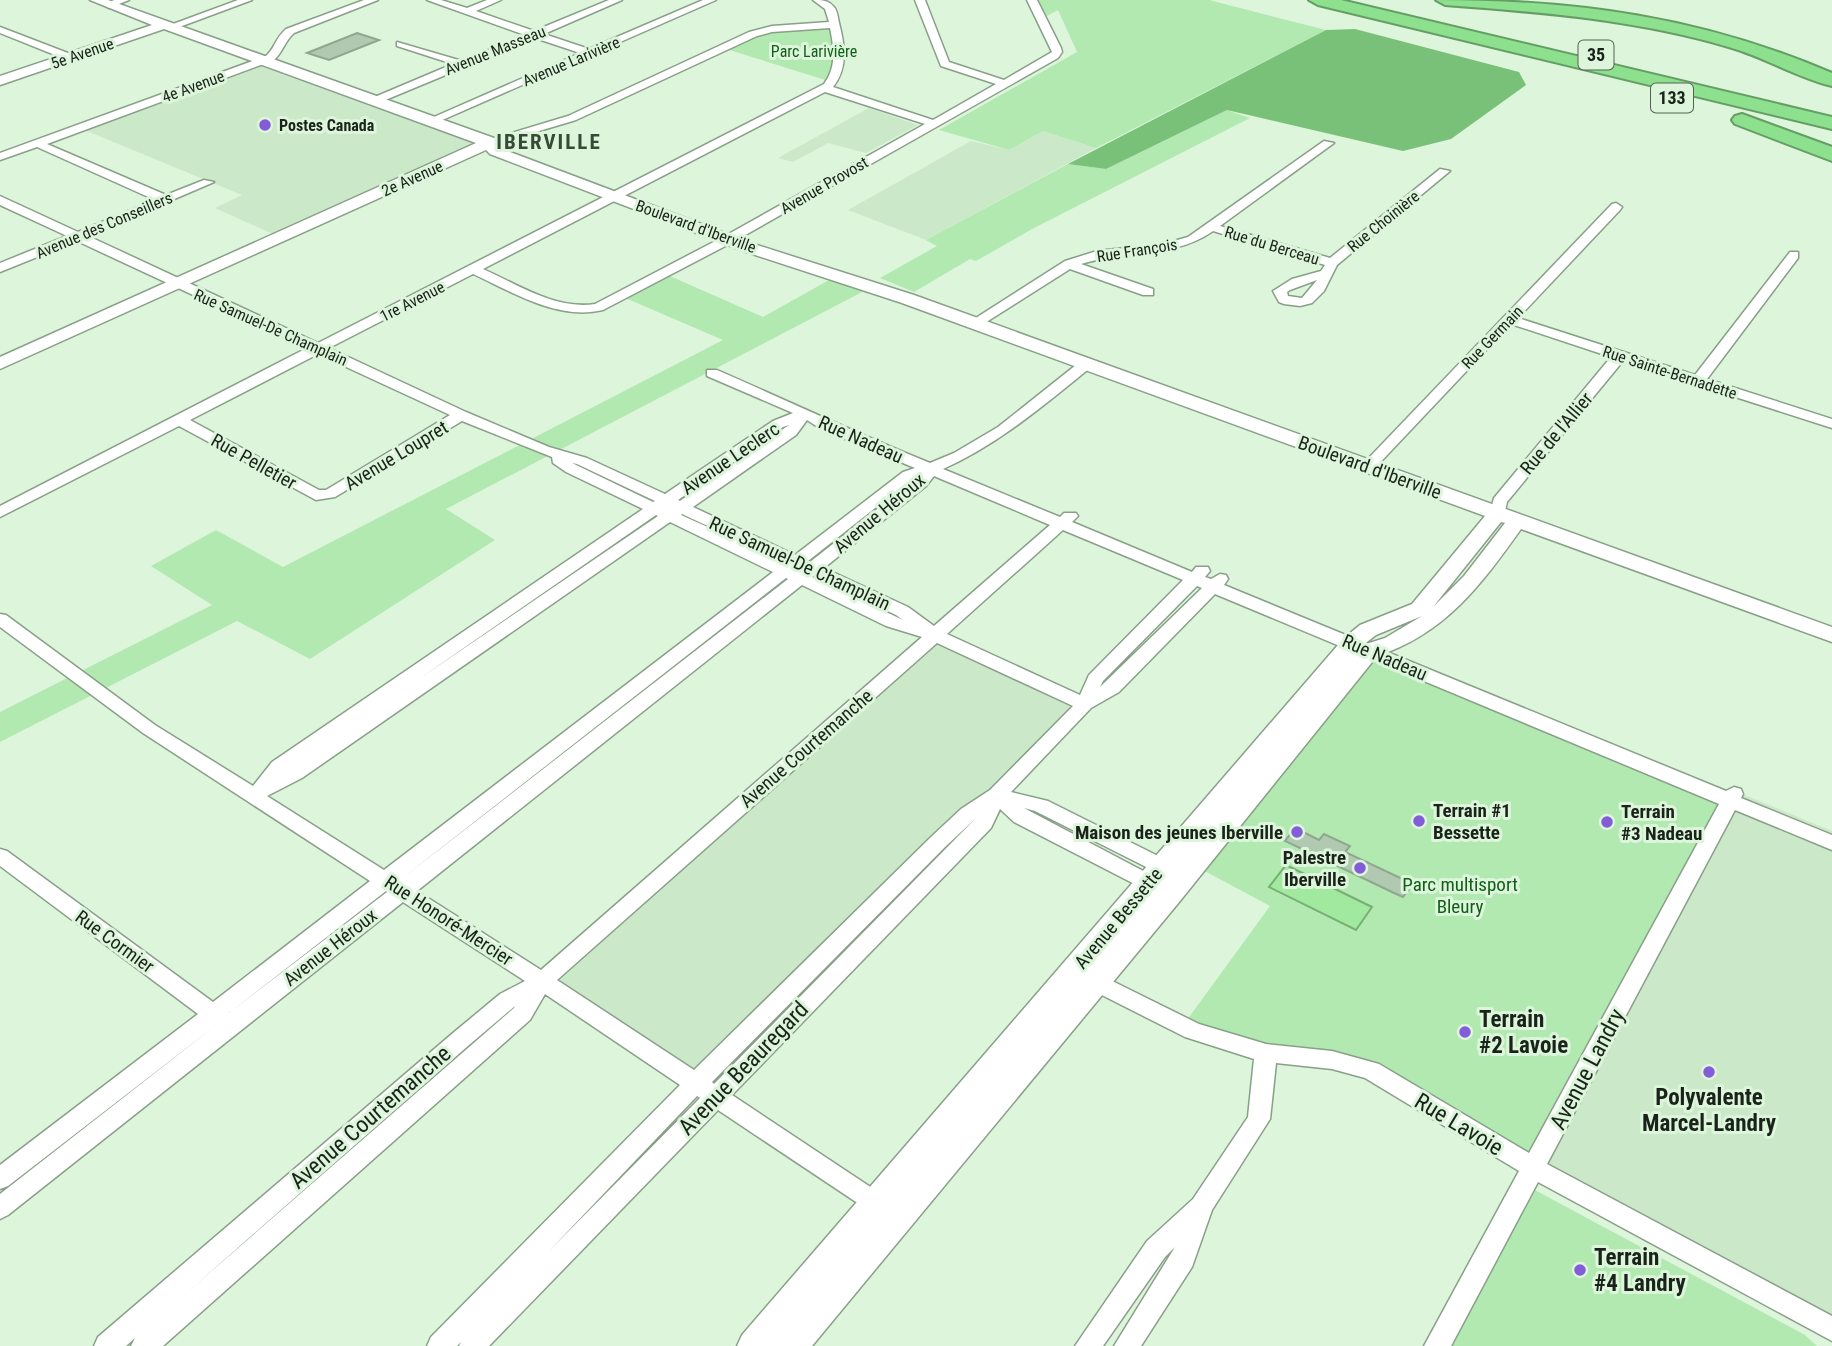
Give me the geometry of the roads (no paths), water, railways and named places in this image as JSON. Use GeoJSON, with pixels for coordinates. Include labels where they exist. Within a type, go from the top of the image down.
{"type":"FeatureCollection","features":[{"type":"Feature","properties":{"kind":"highway","name":"35"},"geometry":{"type":"LineString","coordinates":[[1318,0],[1832,123]]}},
{"type":"Feature","properties":{"kind":"highway","name":"35"},"geometry":{"type":"LineString","coordinates":[[1361,0],[1832,109]]}},
{"type":"Feature","properties":{"kind":"highway"},"geometry":{"type":"LineString","coordinates":[[1445,0],[1567,9],[1653,22],[1757,49],[1832,80]]}},
{"type":"Feature","properties":{"kind":"highway","name":"133"},"geometry":{"type":"LineString","coordinates":[[1428,26],[1703,108],[1832,153]]}},
{"type":"Feature","properties":{"kind":"street"},"geometry":{"type":"LineString","coordinates":[[103,2],[124,0]]}},
{"type":"Feature","properties":{"kind":"street","name":"5e Avenue"},"geometry":{"type":"LineString","coordinates":[[0,81],[247,0]]}},
{"type":"Feature","properties":{"kind":"street","name":"4e Avenue"},"geometry":{"type":"LineString","coordinates":[[0,157],[262,61],[278,51],[280,40],[290,31],[373,0]]}},
{"type":"Feature","properties":{"kind":"street"},"geometry":{"type":"LineString","coordinates":[[432,0],[590,53]]}},
{"type":"Feature","properties":{"kind":"street"},"geometry":{"type":"LineString","coordinates":[[466,12],[496,0]]}},
{"type":"Feature","properties":{"kind":"street","name":"Avenue Masseau"},"geometry":{"type":"LineString","coordinates":[[374,101],[617,0]]}},
{"type":"Feature","properties":{"kind":"street","name":"Avenue Larivière"},"geometry":{"type":"LineString","coordinates":[[431,122],[711,0]]}},
{"type":"Feature","properties":{"kind":"street"},"geometry":{"type":"LineString","coordinates":[[818,0],[831,8],[840,67],[835,79],[824,88]]}},
{"type":"Feature","properties":{"kind":"street"},"geometry":{"type":"LineString","coordinates":[[920,0],[944,64],[1004,83]]}},
{"type":"Feature","properties":{"kind":"street","name":"Avenue Provost"},"geometry":{"type":"LineString","coordinates":[[473,269],[568,309],[587,311],[735,236],[1057,53],[1032,0]]}},
{"type":"Feature","properties":{"kind":"street","name":"Boulevard d'Iberville"},"geometry":{"type":"LineString","coordinates":[[103,2],[489,143],[507,146],[867,288],[908,299],[1368,467],[1831,631]]}},
{"type":"Feature","properties":{"kind":"street","name":"2e Avenue"},"geometry":{"type":"LineString","coordinates":[[0,364],[489,143],[572,118],[758,33],[834,25]]}},
{"type":"Feature","properties":{"kind":"street"},"geometry":{"type":"LineString","coordinates":[[0,30],[69,57]]}},
{"type":"Feature","properties":{"kind":"street"},"geometry":{"type":"LineString","coordinates":[[401,44],[462,64]]}},
{"type":"Feature","properties":{"kind":"street"},"geometry":{"type":"LineString","coordinates":[[824,88],[932,123]]}},
{"type":"Feature","properties":{"kind":"street","name":"1re Avenue"},"geometry":{"type":"LineString","coordinates":[[0,512],[824,88]]}},
{"type":"Feature","properties":{"kind":"street","name":"Boulevard d'Iberville"},"geometry":{"type":"LineString","coordinates":[[489,143],[495,151],[621,193]]}},
{"type":"Feature","properties":{"kind":"street","name":"Rue François"},"geometry":{"type":"LineString","coordinates":[[975,323],[1069,264],[1097,255],[1164,248],[1192,240],[1328,143]]}},
{"type":"Feature","properties":{"kind":"street"},"geometry":{"type":"LineString","coordinates":[[36,144],[164,199]]}},
{"type":"Feature","properties":{"kind":"street"},"geometry":{"type":"LineString","coordinates":[[454,159],[501,156],[515,158]]}},
{"type":"Feature","properties":{"kind":"street","name":"Rue Choinière"},"geometry":{"type":"LineString","coordinates":[[1329,269],[1444,171]]}},
{"type":"Feature","properties":{"kind":"street","name":"Avenue des Conseillers"},"geometry":{"type":"LineString","coordinates":[[0,268],[208,182]]}},
{"type":"Feature","properties":{"kind":"street","name":"Rue Samuel-De Champlain"},"geometry":{"type":"LineString","coordinates":[[3,204],[461,415],[544,450],[570,469],[668,508],[798,569],[892,622],[935,635],[1085,704]]}},
{"type":"Feature","properties":{"kind":"street","name":"Rue Germain"},"geometry":{"type":"LineString","coordinates":[[1368,467],[1616,207]]}},
{"type":"Feature","properties":{"kind":"street","name":"Rue du Berceau"},"geometry":{"type":"LineString","coordinates":[[1212,227],[1329,269]]}},
{"type":"Feature","properties":{"kind":"street"},"geometry":{"type":"LineString","coordinates":[[1698,381],[1794,254]]}},
{"type":"Feature","properties":{"kind":"street"},"geometry":{"type":"LineString","coordinates":[[1069,264],[1148,292]]}},
{"type":"Feature","properties":{"kind":"street","name":"Rue Sainte-Bernadette"},"geometry":{"type":"LineString","coordinates":[[1508,319],[1832,424]]}},
{"type":"Feature","properties":{"kind":"street","name":"Rue de l'Allier"},"geometry":{"type":"LineString","coordinates":[[1508,517],[1499,501],[1620,355]]}},
{"type":"Feature","properties":{"kind":"street","name":"Avenue Héroux"},"geometry":{"type":"LineString","coordinates":[[3,1202],[121,1099],[798,569],[921,483],[938,467],[983,446],[1086,364]]}},
{"type":"Feature","properties":{"kind":"street","name":"Rue Nadeau"},"geometry":{"type":"LineString","coordinates":[[712,373],[805,413],[827,426],[938,467],[1825,835]]}},
{"type":"Feature","properties":{"kind":"street","name":"Avenue Leclerc"},"geometry":{"type":"LineString","coordinates":[[254,794],[295,773],[362,719],[668,508],[791,432],[805,413]]}},
{"type":"Feature","properties":{"kind":"street","name":"Avenue Loupret"},"geometry":{"type":"LineString","coordinates":[[330,494],[461,415]]}},
{"type":"Feature","properties":{"kind":"street","name":"Rue Pelletier"},"geometry":{"type":"LineString","coordinates":[[179,420],[316,495],[330,494]]}},
{"type":"Feature","properties":{"kind":"street","name":"Avenue Bessette"},"geometry":{"type":"LineString","coordinates":[[1367,644],[1368,630],[1420,608],[1458,564],[1508,517]]}},
{"type":"Feature","properties":{"kind":"street","name":"Avenue Bessette"},"geometry":{"type":"LineString","coordinates":[[791,1346],[888,1211],[1367,644],[1433,620],[1479,572],[1508,517]]}},
{"type":"Feature","properties":{"kind":"street","name":"Avenue Courtemanche"},"geometry":{"type":"LineString","coordinates":[[107,1346],[277,1214],[522,1014],[542,981],[1066,520]]}},
{"type":"Feature","properties":{"kind":"street"},"geometry":{"type":"LineString","coordinates":[[1458,564],[1479,572]]}},
{"type":"Feature","properties":{"kind":"street","name":"Avenue Beauregard"},"geometry":{"type":"LineString","coordinates":[[1085,704],[1095,679],[1198,574]]}},
{"type":"Feature","properties":{"kind":"street","name":"Avenue Beauregard"},"geometry":{"type":"LineString","coordinates":[[440,1346],[473,1334],[705,1089],[984,823],[997,795],[1085,704],[1113,688],[1217,582]]}},
{"type":"Feature","properties":{"kind":"street","name":"Rue Honoré-Mercier"},"geometry":{"type":"LineString","coordinates":[[0,619],[149,729],[395,885],[888,1211]]}},
{"type":"Feature","properties":{"kind":"street"},"geometry":{"type":"LineString","coordinates":[[997,795],[1021,817],[1166,880]]}},
{"type":"Feature","properties":{"kind":"street","name":"Avenue Landry"},"geometry":{"type":"LineString","coordinates":[[1437,1346],[1732,797]]}},
{"type":"Feature","properties":{"kind":"street","name":"Rue Cormier"},"geometry":{"type":"LineString","coordinates":[[0,856],[222,1020]]}},
{"type":"Feature","properties":{"kind":"street","name":"Rue Lavoie"},"geometry":{"type":"LineString","coordinates":[[1084,977],[1193,1031],[1266,1053],[1332,1059],[1371,1071],[1534,1168],[1830,1331]]}},
{"type":"Feature","properties":{"kind":"street"},"geometry":{"type":"LineString","coordinates":[[1088,1346],[1156,1249],[1201,1206],[1259,1119],[1266,1053]]}},
{"type":"Feature","properties":{"kind":"street","name":"Avenue Héroux"},"geometry":{"type":"LineString","coordinates":[[0,1180],[121,1099]]}},
{"type":"Feature","properties":{"kind":"street"},"geometry":{"type":"LineString","coordinates":[[1127,1346],[1182,1259],[1201,1206]]}},
{"type":"Feature","properties":{"kind":"street","name":"Avenue Bessette"},"geometry":{"type":"LineString","coordinates":[[754,1346],[888,1211]]}},
{"type":"Feature","properties":{"kind":"street","name":"Avenue Courtemanche"},"geometry":{"type":"LineString","coordinates":[[144,1346],[277,1214]]}},
{"type":"Feature","properties":{"kind":"place","name":"Postes Canada"},"geometry":{"type":"Point","coordinates":[265,125]}},
{"type":"Feature","properties":{"kind":"place","name":"Terrain #1 Bessette"},"geometry":{"type":"Point","coordinates":[1419,821]}},
{"type":"Feature","properties":{"kind":"place","name":"Terrain #3 Nadeau"},"geometry":{"type":"Point","coordinates":[1607,822]}},
{"type":"Feature","properties":{"kind":"place","name":"Maison des jeunes Iberville"},"geometry":{"type":"Point","coordinates":[1297,832]}},
{"type":"Feature","properties":{"kind":"place","name":"Palestre Iberville"},"geometry":{"type":"Point","coordinates":[1360,868]}},
{"type":"Feature","properties":{"kind":"place","name":"Terrain #2 Lavoie"},"geometry":{"type":"Point","coordinates":[1465,1032]}},
{"type":"Feature","properties":{"kind":"place","name":"Polyvalente Marcel-Landry"},"geometry":{"type":"Point","coordinates":[1709,1072]}},
{"type":"Feature","properties":{"kind":"place","name":"Terrain #4 Landry"},"geometry":{"type":"Point","coordinates":[1580,1270]}},
{"type":"Feature","properties":{"kind":"district","name":"IBERVILLE"},"geometry":{"type":"Point","coordinates":[549,142]}},
{"type":"Feature","properties":{"kind":"park label","name":"Parc Larivière"},"geometry":{"type":"Point","coordinates":[814,51]}},
{"type":"Feature","properties":{"kind":"park label","name":"Parc multisport Bleury"},"geometry":{"type":"Point","coordinates":[1460,895]}}]}
